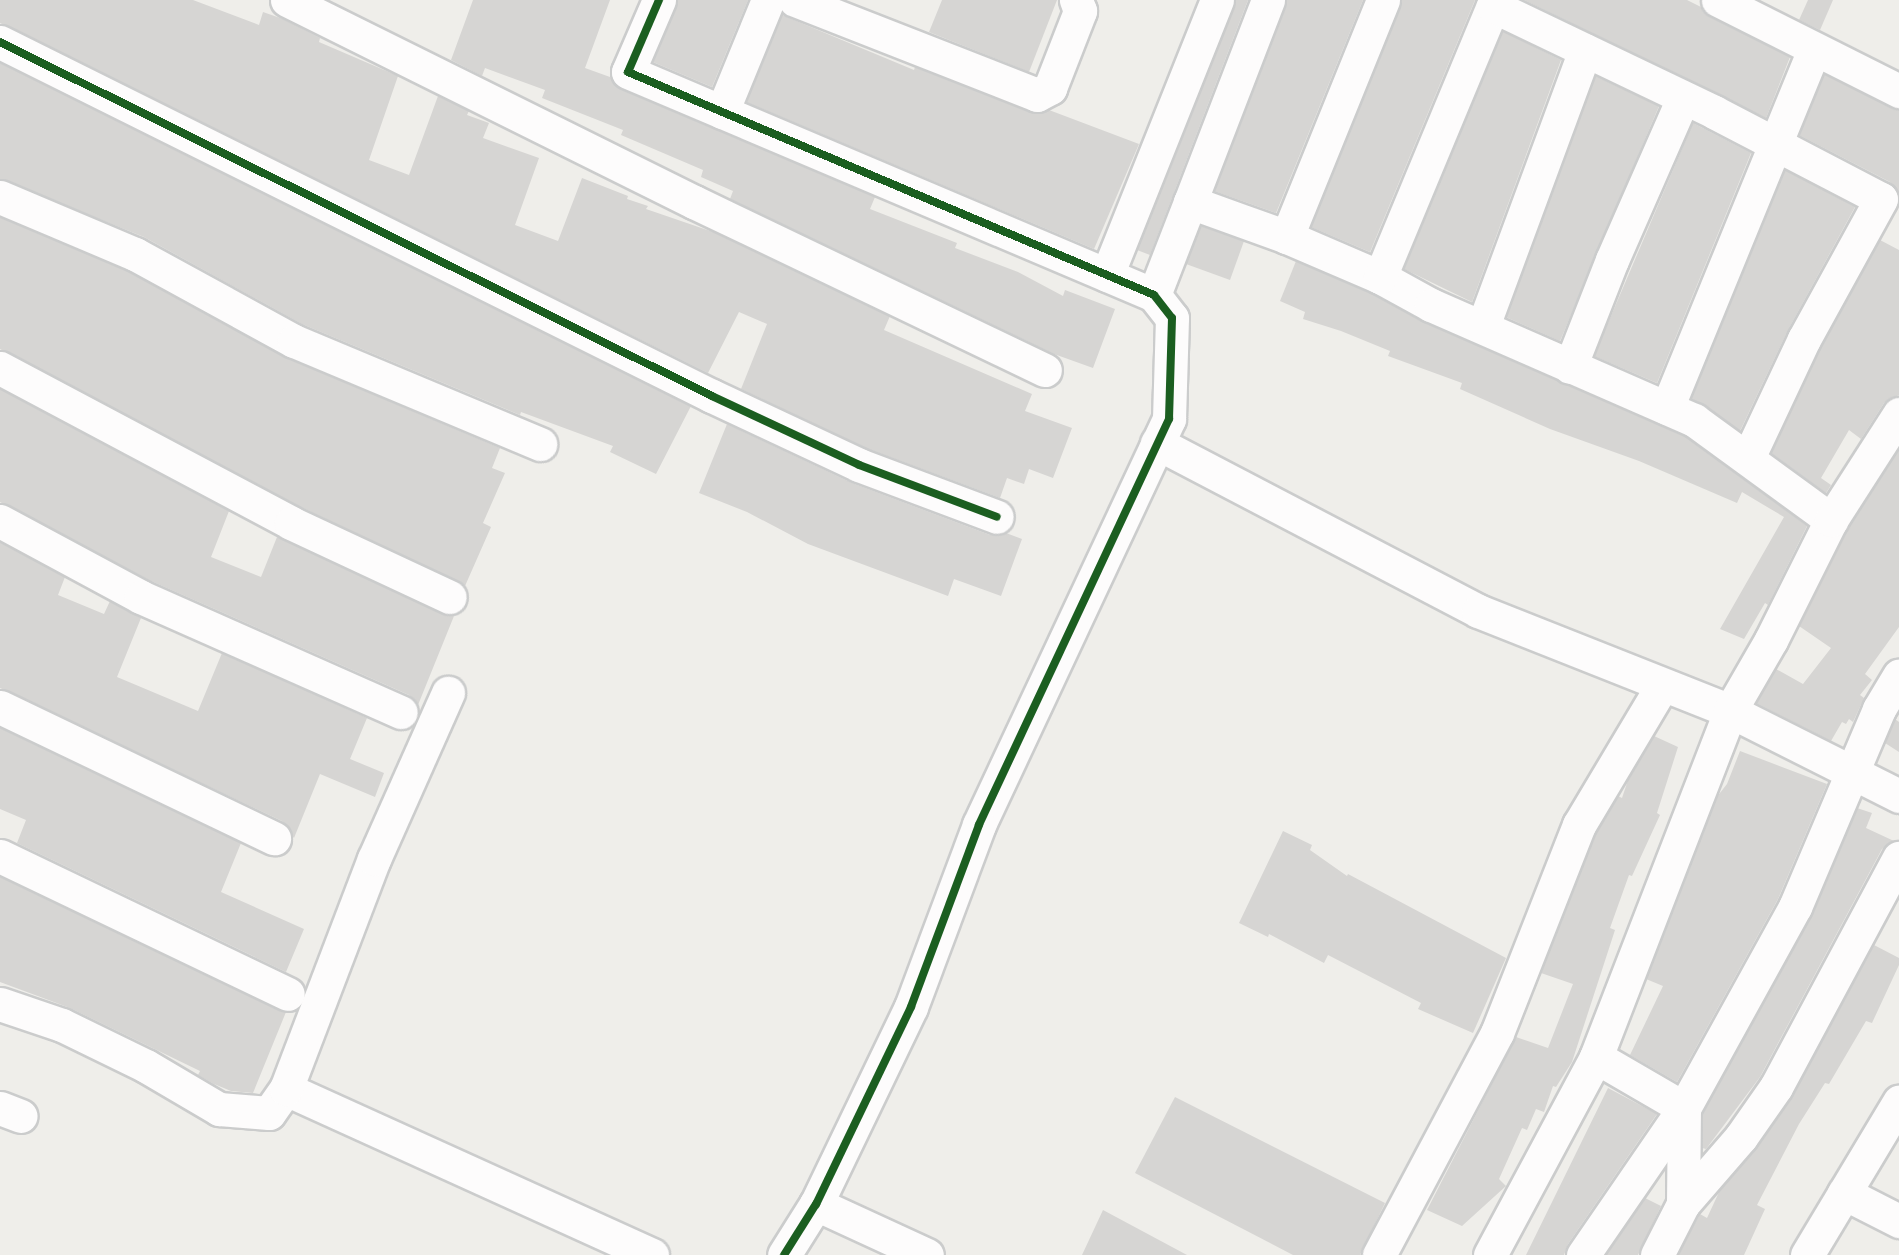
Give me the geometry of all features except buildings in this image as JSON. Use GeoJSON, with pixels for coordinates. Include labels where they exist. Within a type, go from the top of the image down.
{"type":"FeatureCollection","features":[{"type":"Feature","properties":{"kind":"street"},"geometry":{"type":"LineString","coordinates":[[287,0],[694,202],[1045,370]]}},
{"type":"Feature","properties":{"kind":"street"},"geometry":{"type":"LineString","coordinates":[[659,0],[628,72],[1154,296],[1172,318],[1169,419],[979,825],[911,1007],[816,1204],[784,1255]]}},
{"type":"Feature","properties":{"kind":"street"},"geometry":{"type":"LineString","coordinates":[[722,112],[768,0]]}},
{"type":"Feature","properties":{"kind":"street"},"geometry":{"type":"LineString","coordinates":[[795,0],[1037,94],[1050,88],[1080,10],[1076,0]]}},
{"type":"Feature","properties":{"kind":"street"},"geometry":{"type":"LineString","coordinates":[[1107,275],[1217,0]]}},
{"type":"Feature","properties":{"kind":"street"},"geometry":{"type":"LineString","coordinates":[[1154,296],[1268,0]]}},
{"type":"Feature","properties":{"kind":"street"},"geometry":{"type":"LineString","coordinates":[[1287,237],[1383,0]]}},
{"type":"Feature","properties":{"kind":"street"},"geometry":{"type":"LineString","coordinates":[[1718,0],[1899,92]]}},
{"type":"Feature","properties":{"kind":"street"},"geometry":{"type":"LineString","coordinates":[[1380,277],[1485,3],[1683,98],[1881,199],[1804,339],[1748,458]]}},
{"type":"Feature","properties":{"kind":"street"},"geometry":{"type":"LineString","coordinates":[[0,42],[712,396],[859,465],[997,517]]}},
{"type":"Feature","properties":{"kind":"street"},"geometry":{"type":"LineString","coordinates":[[1667,408],[1773,143],[1814,48]]}},
{"type":"Feature","properties":{"kind":"street"},"geometry":{"type":"LineString","coordinates":[[1482,326],[1585,50]]}},
{"type":"Feature","properties":{"kind":"street"},"geometry":{"type":"LineString","coordinates":[[1570,367],[1612,260],[1683,98]]}},
{"type":"Feature","properties":{"kind":"street"},"geometry":{"type":"LineString","coordinates":[[0,197],[135,254],[304,345],[540,444]]}},
{"type":"Feature","properties":{"kind":"street"},"geometry":{"type":"LineString","coordinates":[[1190,202],[1287,237],[1380,277],[1431,305],[1694,420],[1831,520]]}},
{"type":"Feature","properties":{"kind":"street"},"geometry":{"type":"LineString","coordinates":[[0,368],[291,523],[450,597]]}},
{"type":"Feature","properties":{"kind":"street"},"geometry":{"type":"LineString","coordinates":[[1490,1255],[1596,1057],[1730,711],[1831,520],[1899,414]]}},
{"type":"Feature","properties":{"kind":"street"},"geometry":{"type":"LineString","coordinates":[[1157,443],[1478,611],[1662,686],[1730,711],[1899,796]]}},
{"type":"Feature","properties":{"kind":"street"},"geometry":{"type":"LineString","coordinates":[[0,521],[141,597],[401,712]]}},
{"type":"Feature","properties":{"kind":"street"},"geometry":{"type":"LineString","coordinates":[[1583,1255],[1684,1108],[1795,907],[1879,709],[1899,676]]}},
{"type":"Feature","properties":{"kind":"street"},"geometry":{"type":"LineString","coordinates":[[1379,1255],[1497,1033],[1579,825],[1662,686]]}},
{"type":"Feature","properties":{"kind":"street"},"geometry":{"type":"LineString","coordinates":[[0,1004],[62,1024],[146,1066],[219,1109],[270,1113],[286,1089],[319,994],[374,859],[448,693]]}},
{"type":"Feature","properties":{"kind":"street"},"geometry":{"type":"LineString","coordinates":[[0,707],[274,838]]}},
{"type":"Feature","properties":{"kind":"street"},"geometry":{"type":"LineString","coordinates":[[0,856],[288,994]]}},
{"type":"Feature","properties":{"kind":"street"},"geometry":{"type":"LineString","coordinates":[[1657,1255],[1683,1204],[1741,1137],[1776,1087],[1899,858]]}},
{"type":"Feature","properties":{"kind":"street"},"geometry":{"type":"LineString","coordinates":[[1596,1057],[1684,1108]]}},
{"type":"Feature","properties":{"kind":"street"},"geometry":{"type":"LineString","coordinates":[[286,1089],[652,1255]]}},
{"type":"Feature","properties":{"kind":"street"},"geometry":{"type":"LineString","coordinates":[[1807,1255],[1899,1102]]}},
{"type":"Feature","properties":{"kind":"street"},"geometry":{"type":"LineString","coordinates":[[1683,1204],[1684,1108]]}},
{"type":"Feature","properties":{"kind":"street"},"geometry":{"type":"LineString","coordinates":[[1844,1193],[1899,1221]]}},
{"type":"Feature","properties":{"kind":"street"},"geometry":{"type":"LineString","coordinates":[[816,1204],[927,1255]]}},
{"type":"Feature","properties":{"kind":"cycle path"},"geometry":{"type":"LineString","coordinates":[[659,0],[628,72],[1154,295],[1172,318],[1169,419],[979,825],[911,1007],[816,1204],[784,1255]]}},
{"type":"Feature","properties":{"kind":"cycle path"},"geometry":{"type":"LineString","coordinates":[[0,42],[712,396],[859,465],[997,517]]}}]}
